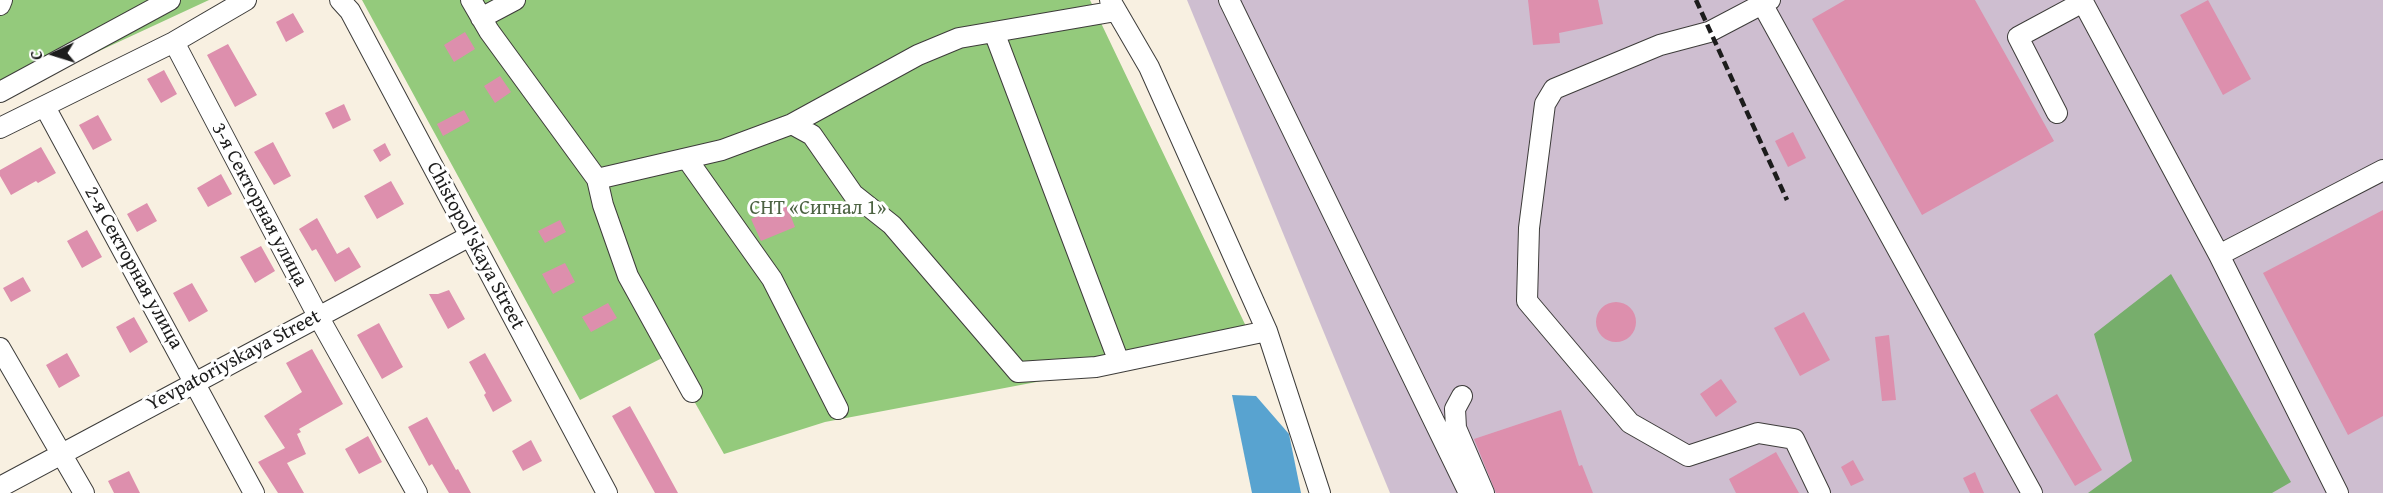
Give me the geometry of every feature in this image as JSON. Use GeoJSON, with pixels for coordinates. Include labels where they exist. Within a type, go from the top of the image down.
{"type":"FeatureCollection","features":[{"type":"Feature","properties":{"kind":"street"},"geometry":{"type":"LineString","coordinates":[[0,5],[2,0]]}},
{"type":"Feature","properties":{"kind":"street"},"geometry":{"type":"LineString","coordinates":[[0,92],[170,0]]}},
{"type":"Feature","properties":{"kind":"street"},"geometry":{"type":"LineString","coordinates":[[0,128],[174,42],[246,0]]}},
{"type":"Feature","properties":{"kind":"street","name":"Chistopol'skaya Street"},"geometry":{"type":"LineString","coordinates":[[340,0],[350,11],[607,493]]}},
{"type":"Feature","properties":{"kind":"street"},"geometry":{"type":"LineString","coordinates":[[471,0],[481,18],[597,179],[603,205],[628,276],[692,392]]}},
{"type":"Feature","properties":{"kind":"street"},"geometry":{"type":"LineString","coordinates":[[481,18],[515,0]]}},
{"type":"Feature","properties":{"kind":"street"},"geometry":{"type":"LineString","coordinates":[[1229,0],[1469,493]]}},
{"type":"Feature","properties":{"kind":"street"},"geometry":{"type":"LineString","coordinates":[[1820,493],[1794,439],[1758,433],[1688,456],[1630,423],[1527,301],[1528,228],[1545,104],[1554,89],[1660,45],[1709,32],[1764,1],[2032,493]]}},
{"type":"Feature","properties":{"kind":"street"},"geometry":{"type":"LineString","coordinates":[[2057,113],[2018,38],[2082,1],[2219,255],[2338,493]]}},
{"type":"Feature","properties":{"kind":"street"},"geometry":{"type":"LineString","coordinates":[[597,179],[731,147],[792,124],[934,47],[958,38],[1113,5],[1149,67],[1267,331],[1320,493]]}},
{"type":"Feature","properties":{"kind":"street"},"geometry":{"type":"LineString","coordinates":[[994,32],[1119,362]]}},
{"type":"Feature","properties":{"kind":"street","name":"3-я Секторная улица"},"geometry":{"type":"LineString","coordinates":[[174,42],[318,316],[417,493]]}},
{"type":"Feature","properties":{"kind":"street","name":"2-я Секторная улица"},"geometry":{"type":"LineString","coordinates":[[45,107],[254,493]]}},
{"type":"Feature","properties":{"kind":"street"},"geometry":{"type":"LineString","coordinates":[[792,124],[812,135],[853,194],[892,225],[1018,372],[1096,367],[1267,331]]}},
{"type":"Feature","properties":{"kind":"street"},"geometry":{"type":"LineString","coordinates":[[687,159],[772,279],[838,409]]}},
{"type":"Feature","properties":{"kind":"street"},"geometry":{"type":"LineString","coordinates":[[2219,255],[2383,170]]}},
{"type":"Feature","properties":{"kind":"street","name":"Yevpatoriyskaya Street"},"geometry":{"type":"LineString","coordinates":[[0,487],[470,236]]}},
{"type":"Feature","properties":{"kind":"street"},"geometry":{"type":"LineString","coordinates":[[0,350],[84,493]]}},
{"type":"Feature","properties":{"kind":"street"},"geometry":{"type":"LineString","coordinates":[[1462,396],[1455,409],[1456,428],[1484,493]]}},
{"type":"Feature","properties":{"kind":"shaded area"},"geometry":{"type":"Polygon","coordinates":[[[1187,0],[2383,0],[2383,493],[1390,493],[1187,0]]]}},
{"type":"Feature","properties":{"kind":"green space"},"geometry":{"type":"Polygon","coordinates":[[[0,0],[209,0],[0,97],[0,0]]]}},
{"type":"Feature","properties":{"kind":"green space","name":"СНТ «Сигнал 1»"},"geometry":{"type":"Polygon","coordinates":[[[362,0],[1090,0],[1253,341],[825,422],[724,454],[668,355],[580,400],[362,0]]]}},
{"type":"Feature","properties":{"kind":"green space"},"geometry":{"type":"Polygon","coordinates":[[[2171,274],[2291,482],[2272,493],[2088,493],[2132,461],[2094,334],[2171,274]]]}},
{"type":"Feature","properties":{"kind":"water"},"geometry":{"type":"Polygon","coordinates":[[[1232,395],[1256,396],[1289,434],[1301,493],[1252,493],[1232,395]]]}},
{"type":"Feature","properties":{"kind":"building"},"geometry":{"type":"Polygon","coordinates":[[[1528,0],[1598,0],[1603,24],[1559,33],[1560,43],[1533,45],[1528,0]]]}},
{"type":"Feature","properties":{"kind":"building"},"geometry":{"type":"Polygon","coordinates":[[[1845,0],[1975,0],[2054,141],[1922,215],[1812,19],[1845,0]]]}},
{"type":"Feature","properties":{"kind":"building"},"geometry":{"type":"Polygon","coordinates":[[[2208,0],[2251,79],[2223,95],[2180,15],[2208,0]]]}},
{"type":"Feature","properties":{"kind":"building"},"geometry":{"type":"Polygon","coordinates":[[[293,13],[304,32],[286,42],[276,22],[293,13]]]}},
{"type":"Feature","properties":{"kind":"building"},"geometry":{"type":"Polygon","coordinates":[[[465,32],[475,49],[454,62],[444,45],[465,32]]]}},
{"type":"Feature","properties":{"kind":"building"},"geometry":{"type":"Polygon","coordinates":[[[228,44],[257,95],[235,107],[207,55],[228,44]]]}},
{"type":"Feature","properties":{"kind":"building"},"geometry":{"type":"Polygon","coordinates":[[[164,70],[177,94],[161,103],[147,79],[164,70]]]}},
{"type":"Feature","properties":{"kind":"building"},"geometry":{"type":"Polygon","coordinates":[[[500,76],[511,92],[495,103],[484,86],[500,76]]]}},
{"type":"Feature","properties":{"kind":"building"},"geometry":{"type":"Polygon","coordinates":[[[344,104],[351,120],[333,129],[325,113],[344,104]]]}},
{"type":"Feature","properties":{"kind":"building"},"geometry":{"type":"Polygon","coordinates":[[[464,110],[470,121],[443,136],[437,124],[464,110]]]}},
{"type":"Feature","properties":{"kind":"building"},"geometry":{"type":"Polygon","coordinates":[[[98,115],[112,140],[93,150],[79,125],[98,115]]]}},
{"type":"Feature","properties":{"kind":"building"},"geometry":{"type":"Polygon","coordinates":[[[1793,132],[1806,158],[1788,167],[1775,141],[1793,132]]]}},
{"type":"Feature","properties":{"kind":"building"},"geometry":{"type":"Polygon","coordinates":[[[273,142],[291,176],[274,185],[254,152],[273,142]]]}},
{"type":"Feature","properties":{"kind":"building"},"geometry":{"type":"Polygon","coordinates":[[[385,143],[391,155],[380,162],[373,150],[385,143]]]}},
{"type":"Feature","properties":{"kind":"building"},"geometry":{"type":"Polygon","coordinates":[[[41,147],[56,173],[11,195],[0,176],[0,170],[41,147]]]}},
{"type":"Feature","properties":{"kind":"building"},"geometry":{"type":"Polygon","coordinates":[[[221,174],[232,194],[208,207],[197,188],[221,174]]]}},
{"type":"Feature","properties":{"kind":"building"},"geometry":{"type":"Polygon","coordinates":[[[391,181],[404,204],[377,219],[364,196],[391,181]]]}},
{"type":"Feature","properties":{"kind":"building"},"geometry":{"type":"Polygon","coordinates":[[[147,203],[157,221],[137,232],[127,214],[147,203]]]}},
{"type":"Feature","properties":{"kind":"building"},"geometry":{"type":"Polygon","coordinates":[[[786,204],[795,227],[761,241],[751,219],[786,204]]]}},
{"type":"Feature","properties":{"kind":"building"},"geometry":{"type":"Polygon","coordinates":[[[2383,210],[2383,416],[2348,435],[2263,273],[2383,210]]]}},
{"type":"Feature","properties":{"kind":"building"},"geometry":{"type":"Polygon","coordinates":[[[317,218],[337,254],[349,247],[361,267],[335,282],[316,249],[312,251],[299,229],[317,218]]]}},
{"type":"Feature","properties":{"kind":"building"},"geometry":{"type":"Polygon","coordinates":[[[560,220],[566,232],[545,243],[538,231],[560,220]]]}},
{"type":"Feature","properties":{"kind":"building"},"geometry":{"type":"Polygon","coordinates":[[[87,230],[102,257],[82,268],[67,241],[87,230]]]}},
{"type":"Feature","properties":{"kind":"building"},"geometry":{"type":"Polygon","coordinates":[[[261,246],[275,271],[255,283],[240,257],[261,246]]]}},
{"type":"Feature","properties":{"kind":"building"},"geometry":{"type":"Polygon","coordinates":[[[565,263],[575,282],[553,294],[542,274],[565,263]]]}},
{"type":"Feature","properties":{"kind":"building"},"geometry":{"type":"Polygon","coordinates":[[[23,277],[31,291],[11,302],[3,288],[23,277]]]}},
{"type":"Feature","properties":{"kind":"building"},"geometry":{"type":"Polygon","coordinates":[[[192,283],[208,311],[189,322],[173,293],[192,283]]]}},
{"type":"Feature","properties":{"kind":"building"},"geometry":{"type":"Polygon","coordinates":[[[449,290],[465,319],[448,329],[429,294],[449,290]]]}},
{"type":"Feature","properties":{"kind":"building"},"geometry":{"type":"Polygon","coordinates":[[[1616,302],[1624,303],[1630,308],[1635,314],[1635,330],[1630,336],[1624,341],[1616,342],[1608,341],[1602,336],[1597,330],[1596,322],[1597,314],[1602,308],[1608,303],[1616,302]]]}},
{"type":"Feature","properties":{"kind":"building"},"geometry":{"type":"Polygon","coordinates":[[[608,303],[617,318],[591,332],[582,317],[608,303]]]}},
{"type":"Feature","properties":{"kind":"building"},"geometry":{"type":"Polygon","coordinates":[[[1804,312],[1830,360],[1800,376],[1774,328],[1804,312]]]}},
{"type":"Feature","properties":{"kind":"building"},"geometry":{"type":"Polygon","coordinates":[[[134,317],[148,342],[130,353],[116,327],[134,317]]]}},
{"type":"Feature","properties":{"kind":"building"},"geometry":{"type":"Polygon","coordinates":[[[379,323],[403,367],[382,379],[357,335],[379,323]]]}},
{"type":"Feature","properties":{"kind":"building"},"geometry":{"type":"Polygon","coordinates":[[[1889,335],[1896,400],[1882,401],[1875,337],[1889,335]]]}},
{"type":"Feature","properties":{"kind":"building"},"geometry":{"type":"Polygon","coordinates":[[[312,349],[343,404],[299,429],[301,432],[297,434],[306,454],[287,463],[304,493],[278,493],[258,462],[285,448],[264,416],[302,392],[286,363],[312,349]]]}},
{"type":"Feature","properties":{"kind":"building"},"geometry":{"type":"Polygon","coordinates":[[[67,353],[80,376],[59,388],[46,365],[67,353]]]}},
{"type":"Feature","properties":{"kind":"building"},"geometry":{"type":"Polygon","coordinates":[[[485,353],[512,401],[493,412],[484,395],[486,393],[469,362],[485,353]]]}},
{"type":"Feature","properties":{"kind":"building"},"geometry":{"type":"Polygon","coordinates":[[[1721,379],[1737,402],[1716,417],[1700,394],[1721,379]]]}},
{"type":"Feature","properties":{"kind":"building"},"geometry":{"type":"Polygon","coordinates":[[[2057,394],[2102,470],[2075,486],[2030,410],[2057,394]]]}},
{"type":"Feature","properties":{"kind":"building"},"geometry":{"type":"Polygon","coordinates":[[[630,406],[678,493],[655,493],[612,416],[630,406]]]}},
{"type":"Feature","properties":{"kind":"building"},"geometry":{"type":"Polygon","coordinates":[[[1561,410],[1579,466],[1582,465],[1593,493],[1496,493],[1474,439],[1561,410]]]}},
{"type":"Feature","properties":{"kind":"building"},"geometry":{"type":"Polygon","coordinates":[[[427,417],[471,493],[449,493],[432,464],[429,466],[408,427],[427,417]]]}},
{"type":"Feature","properties":{"kind":"building"},"geometry":{"type":"Polygon","coordinates":[[[368,436],[382,462],[359,474],[345,449],[368,436]]]}},
{"type":"Feature","properties":{"kind":"building"},"geometry":{"type":"Polygon","coordinates":[[[531,440],[542,461],[523,471],[512,451],[531,440]]]}},
{"type":"Feature","properties":{"kind":"building"},"geometry":{"type":"Polygon","coordinates":[[[1776,452],[1799,493],[1736,493],[1729,479],[1776,452]]]}},
{"type":"Feature","properties":{"kind":"building"},"geometry":{"type":"Polygon","coordinates":[[[1853,460],[1864,480],[1851,486],[1841,467],[1853,460]]]}},
{"type":"Feature","properties":{"kind":"building"},"geometry":{"type":"Polygon","coordinates":[[[129,471],[140,493],[114,493],[108,481],[129,471]]]}},
{"type":"Feature","properties":{"kind":"building"},"geometry":{"type":"Polygon","coordinates":[[[1975,472],[1984,493],[1970,493],[1963,478],[1975,472]]]}},
{"type":"Feature","properties":{"kind":"railway"},"geometry":{"type":"LineString","coordinates":[[1696,0],[1787,200]]}}]}
